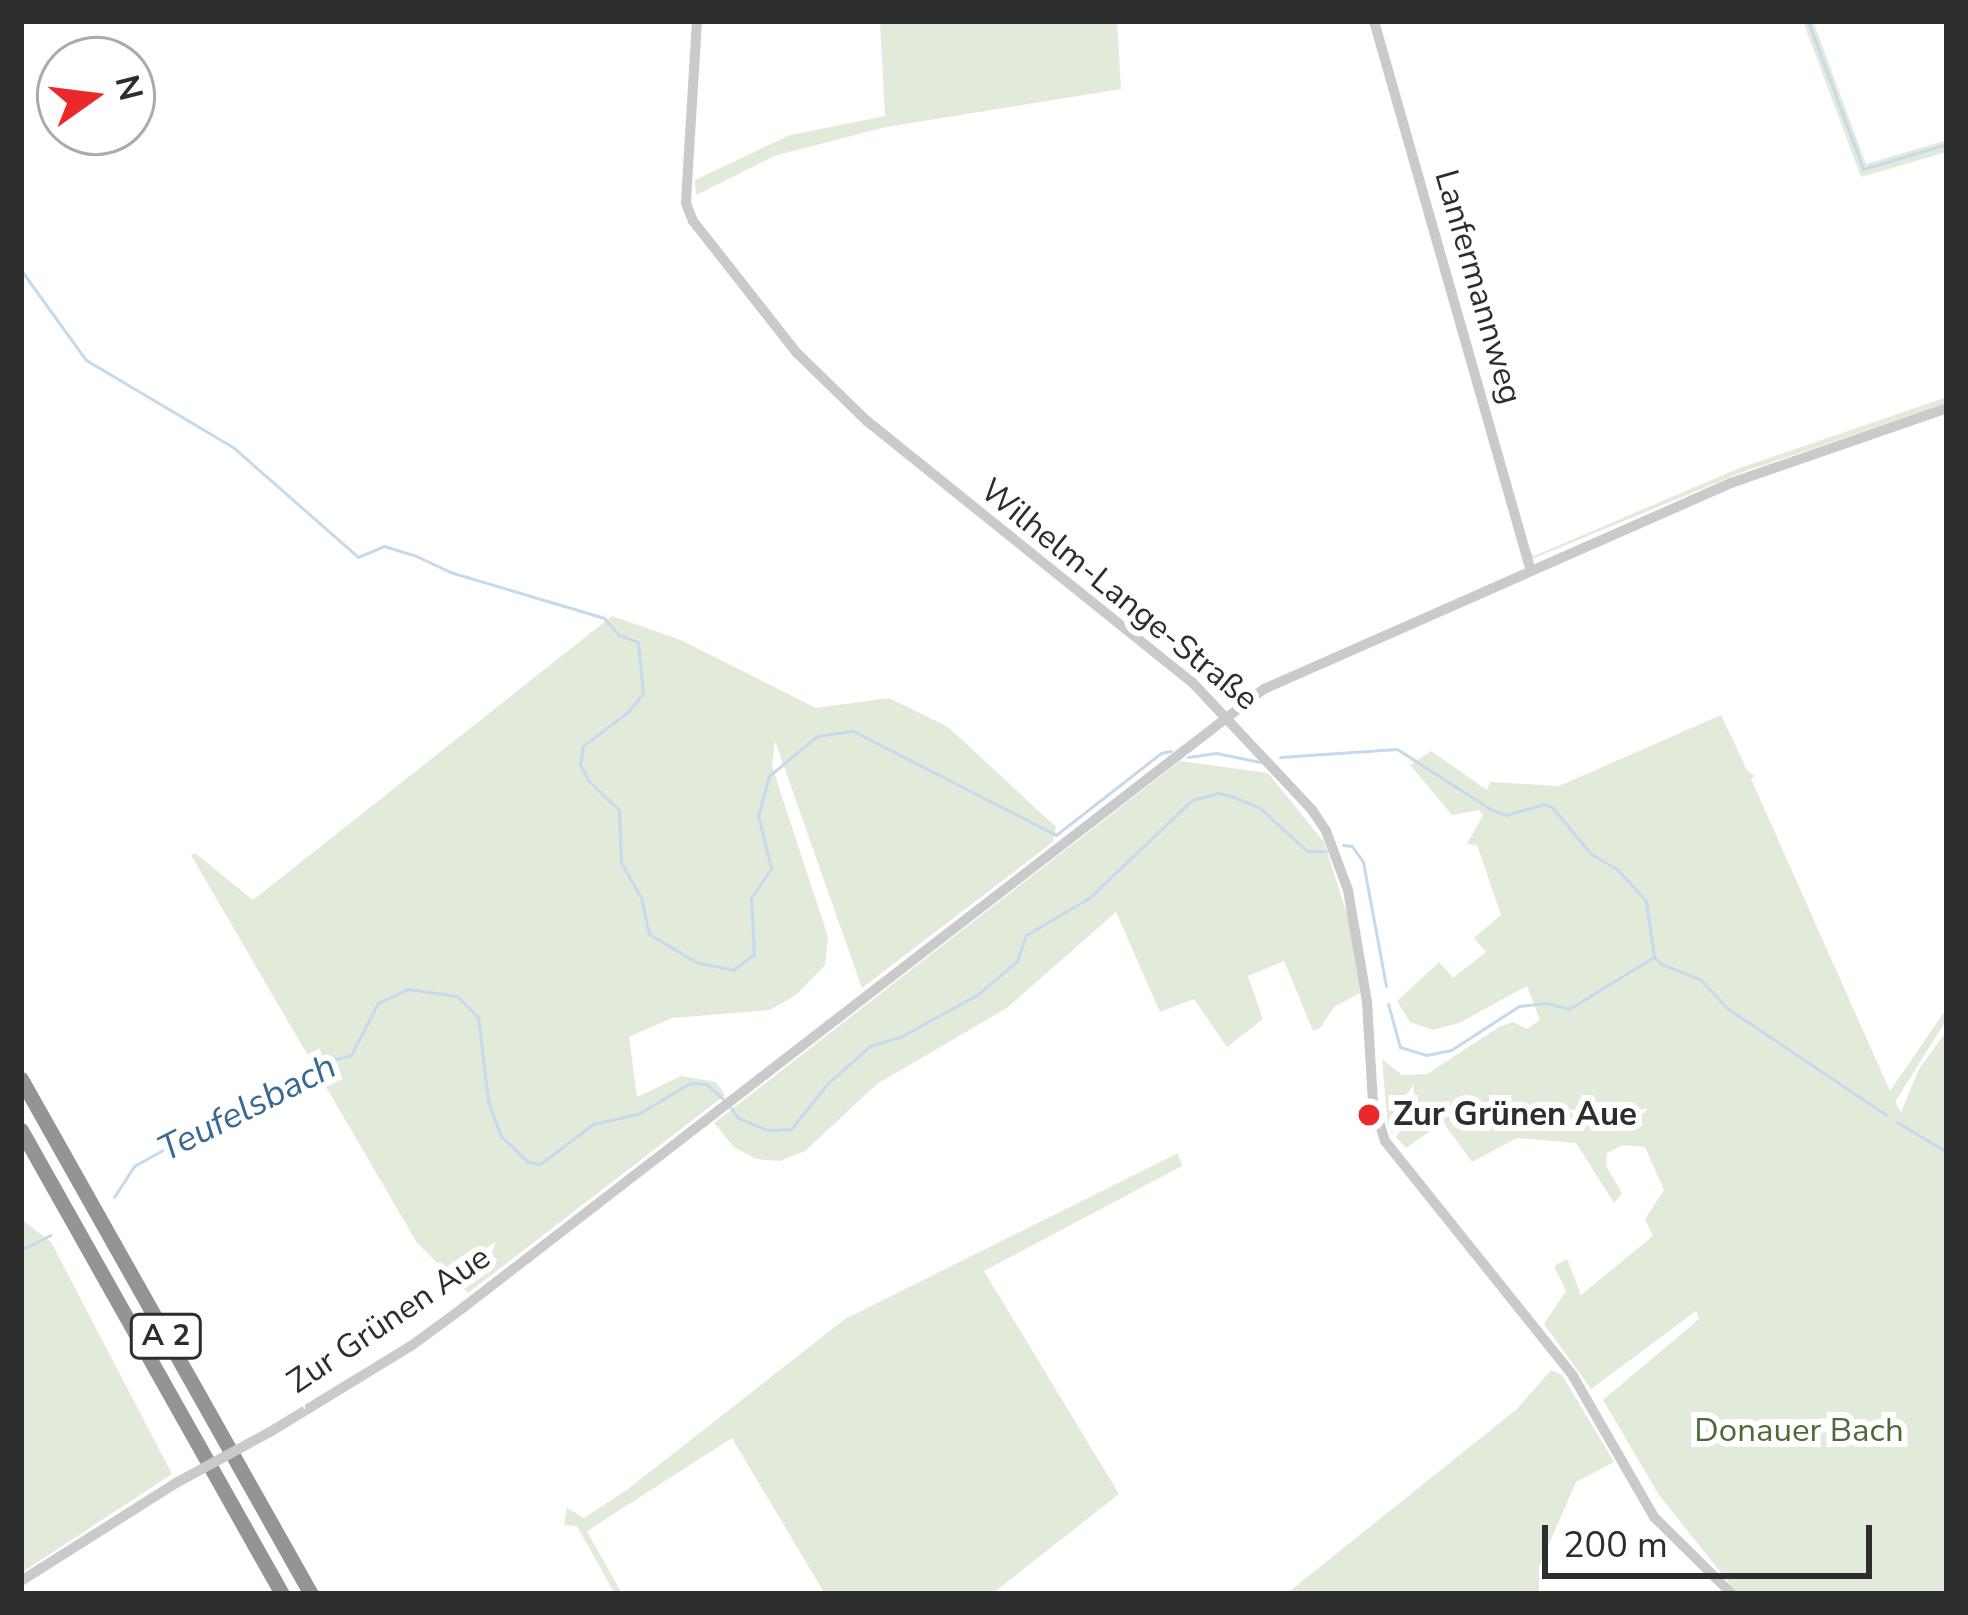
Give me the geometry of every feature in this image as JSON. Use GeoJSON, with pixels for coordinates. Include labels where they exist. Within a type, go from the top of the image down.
{"type":"FeatureCollection","features":[{"type":"Feature","properties":{"kind":"highway","name":"A 2"},"geometry":{"type":"LineString","coordinates":[[21,1079],[311,1594]]}},
{"type":"Feature","properties":{"kind":"highway","name":"A 2"},"geometry":{"type":"LineString","coordinates":[[21,1130],[282,1594]]}},
{"type":"Feature","properties":{"kind":"street","name":"Wilhelm-Lange-Straße"},"geometry":{"type":"LineString","coordinates":[[697,21],[686,203],[693,221],[797,353],[883,435],[1227,713],[1312,810],[1339,859],[1362,967],[1373,1102],[1392,1153],[1574,1376],[1654,1517],[1732,1594]]}},
{"type":"Feature","properties":{"kind":"street","name":"Lanfermannweg"},"geometry":{"type":"LineString","coordinates":[[1373,21],[1530,568]]}},
{"type":"Feature","properties":{"kind":"street","name":"Zur Grünen Aue"},"geometry":{"type":"LineString","coordinates":[[21,1582],[176,1483],[411,1346],[1264,689],[1731,483],[1947,408]]}},
{"type":"Feature","properties":{"kind":"green space"},"geometry":{"type":"Polygon","coordinates":[[[880,21],[1117,21],[1121,89],[886,127],[774,156],[696,195],[695,180],[790,135],[885,116],[880,21]]]}},
{"type":"Feature","properties":{"kind":"green space"},"geometry":{"type":"Polygon","coordinates":[[[1803,21],[1813,21],[1866,164],[1947,140],[1947,152],[1861,177],[1803,21]]]}},
{"type":"Feature","properties":{"kind":"green space"},"geometry":{"type":"Polygon","coordinates":[[[1947,397],[1947,403],[1740,473],[1532,559],[1528,548],[1534,556],[1737,469],[1947,397]]]}},
{"type":"Feature","properties":{"kind":"green space"},"geometry":{"type":"Polygon","coordinates":[[[612,616],[681,640],[816,708],[889,698],[948,727],[1056,827],[1053,842],[862,988],[775,741],[772,766],[828,937],[825,965],[796,995],[770,1010],[672,1018],[629,1037],[637,1097],[681,1076],[716,1082],[725,1095],[468,1293],[417,1243],[191,855],[195,853],[253,900],[612,616]]]}},
{"type":"Feature","properties":{"kind":"green space","name":"Donauer Bach"},"geometry":{"type":"Polygon","coordinates":[[[1721,715],[1748,772],[1755,776],[1751,779],[1890,1091],[1947,1008],[1947,1019],[1895,1102],[1901,1112],[1919,1069],[1947,1030],[1947,1594],[1738,1594],[1659,1495],[1603,1400],[1699,1319],[1696,1311],[1591,1389],[1544,1324],[1566,1291],[1554,1266],[1567,1259],[1581,1295],[1653,1236],[1645,1219],[1664,1190],[1645,1147],[1623,1145],[1607,1153],[1606,1166],[1622,1193],[1614,1203],[1576,1143],[1517,1138],[1472,1162],[1443,1122],[1406,1148],[1388,1129],[1382,1059],[1402,1075],[1427,1074],[1499,1027],[1513,1022],[1527,1029],[1540,1020],[1527,986],[1459,1023],[1433,1030],[1410,1022],[1397,1001],[1439,962],[1453,978],[1486,952],[1474,938],[1501,915],[1477,845],[1467,844],[1483,815],[1479,810],[1452,815],[1410,765],[1431,751],[1487,790],[1490,782],[1559,786],[1721,715]]]}},
{"type":"Feature","properties":{"kind":"green space"},"geometry":{"type":"Polygon","coordinates":[[[1180,761],[1268,773],[1324,842],[1348,917],[1360,993],[1334,1007],[1320,1028],[1313,1031],[1284,961],[1248,976],[1263,1019],[1227,1047],[1194,999],[1160,1012],[1116,912],[1007,1008],[877,1084],[805,1151],[780,1161],[756,1159],[734,1147],[714,1123],[1180,761]]]}},
{"type":"Feature","properties":{"kind":"green space"},"geometry":{"type":"Polygon","coordinates":[[[1178,1153],[1182,1166],[984,1271],[1119,1494],[992,1594],[825,1594],[732,1438],[587,1531],[622,1594],[615,1594],[577,1526],[564,1525],[567,1508],[584,1518],[628,1489],[845,1319],[1178,1153]]]}},
{"type":"Feature","properties":{"kind":"green space"},"geometry":{"type":"Polygon","coordinates":[[[21,1219],[51,1242],[172,1474],[21,1573],[21,1219]]]}},
{"type":"Feature","properties":{"kind":"green space"},"geometry":{"type":"Polygon","coordinates":[[[1551,1370],[1562,1375],[1614,1462],[1576,1482],[1539,1567],[1539,1594],[1286,1594],[1517,1409],[1551,1370]]]}},
{"type":"Feature","properties":{"kind":"waterway"},"geometry":{"type":"LineString","coordinates":[[1808,21],[1863,169],[1947,144]]}},
{"type":"Feature","properties":{"kind":"waterway"},"geometry":{"type":"LineString","coordinates":[[21,270],[86,360],[234,448],[358,557],[384,546],[414,555],[450,572],[604,618],[619,635],[638,642],[643,693],[629,711],[583,746],[580,764],[588,780],[619,810],[621,863],[641,897],[649,934],[696,962],[733,970],[754,954],[751,898],[771,868],[758,816],[769,776],[817,736],[853,731],[1056,835],[1161,753],[1171,751]]}},
{"type":"Feature","properties":{"kind":"waterway"},"geometry":{"type":"LineString","coordinates":[[1280,757],[1397,749],[1492,810],[1506,815],[1544,804],[1552,807],[1591,854],[1617,869],[1646,901],[1654,957],[1661,964],[1700,979],[1727,1008],[1886,1115]]}},
{"type":"Feature","properties":{"kind":"waterway"},"geometry":{"type":"LineString","coordinates":[[1188,757],[1216,753],[1260,762]]}},
{"type":"Feature","properties":{"kind":"waterway","name":"Teufelsbach"},"geometry":{"type":"LineString","coordinates":[[731,1108],[738,1118],[768,1130],[791,1129],[827,1084],[870,1046],[902,1036],[977,995],[1017,961],[1026,935],[1089,898],[1192,800],[1219,793],[1231,796],[1260,808],[1307,851],[1326,851]]}},
{"type":"Feature","properties":{"kind":"waterway","name":"Teufelsbach"},"geometry":{"type":"LineString","coordinates":[[1343,845],[1352,846],[1363,862],[1386,986]]}},
{"type":"Feature","properties":{"kind":"waterway","name":"Teufelsbach"},"geometry":{"type":"LineString","coordinates":[[1388,1004],[1400,1047],[1426,1055],[1451,1050],[1519,1006],[1547,1003],[1569,1009],[1652,958]]}},
{"type":"Feature","properties":{"kind":"waterway","name":"Teufelsbach"},"geometry":{"type":"LineString","coordinates":[[114,1197],[134,1166],[320,1063],[351,1055],[378,1003],[408,989],[457,996],[478,1017],[488,1101],[501,1136],[528,1162],[540,1164],[593,1124],[638,1114],[690,1083],[706,1084],[723,1099]]}},
{"type":"Feature","properties":{"kind":"waterway"},"geometry":{"type":"LineString","coordinates":[[1897,1122],[1947,1152]]}},
{"type":"Feature","properties":{"kind":"waterway","name":"Teufelsbach"},"geometry":{"type":"LineString","coordinates":[[21,1250],[50,1235]]}},
{"type":"Feature","properties":{"kind":"place","name":"Zur Grünen Aue"},"geometry":{"type":"Point","coordinates":[1369,1115]}}]}
